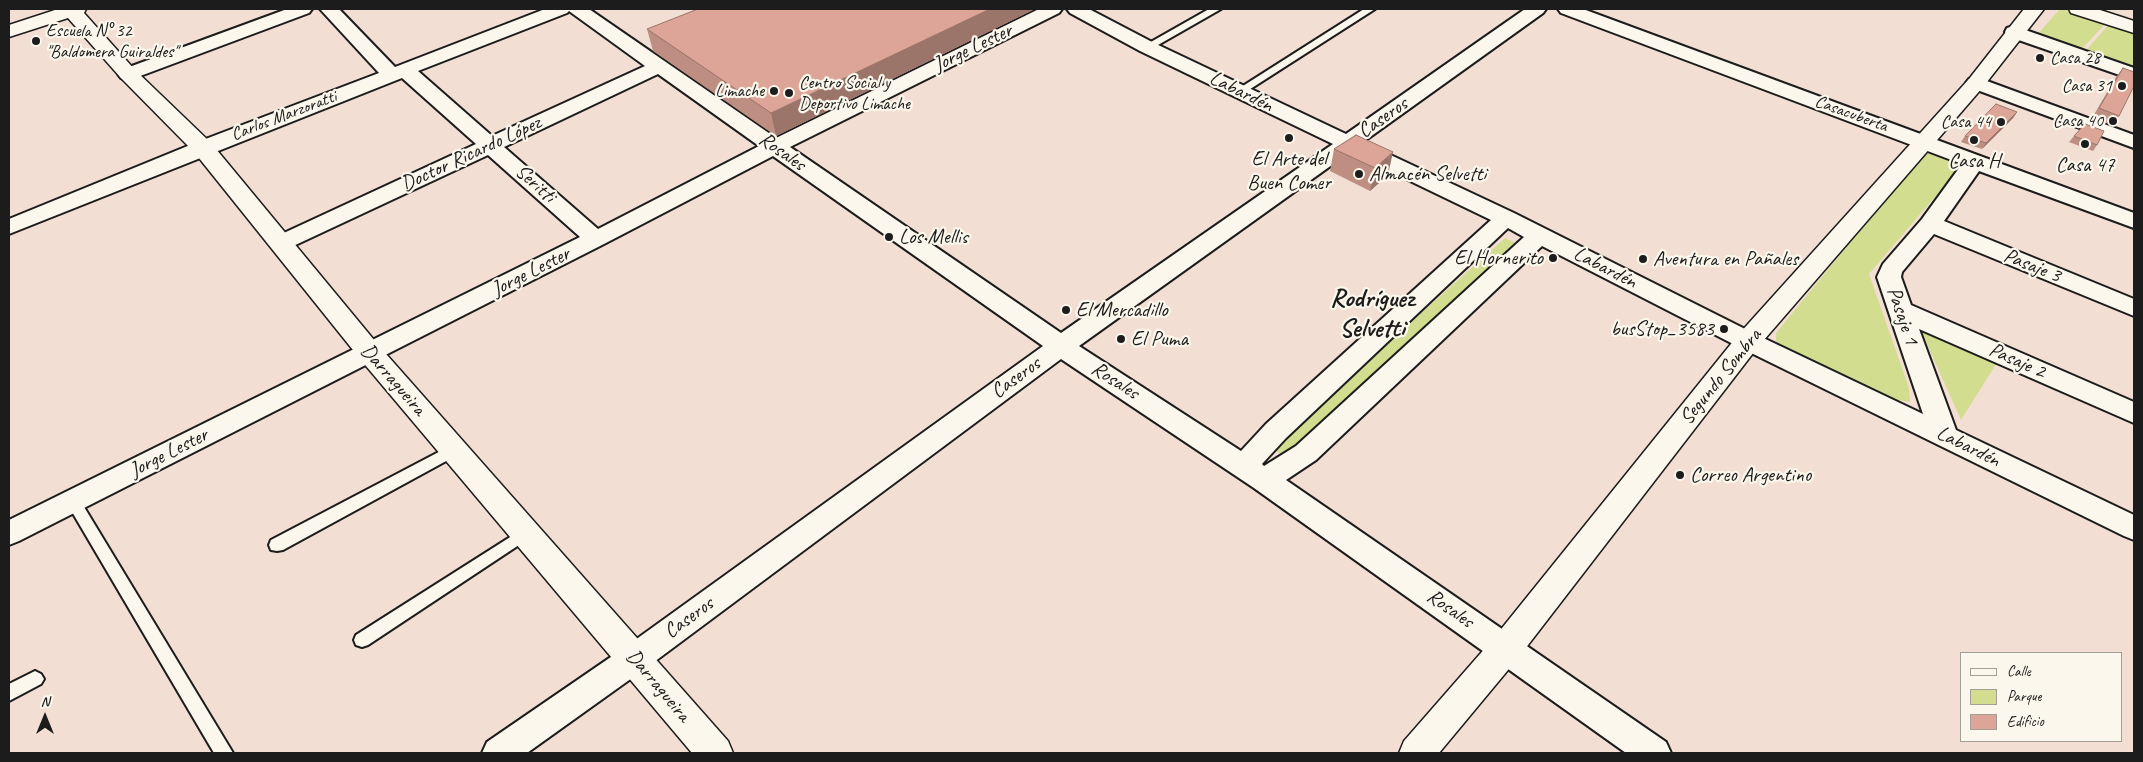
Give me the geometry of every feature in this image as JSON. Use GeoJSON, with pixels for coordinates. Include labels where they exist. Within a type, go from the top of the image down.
{"type":"FeatureCollection","features":[{"type":"Feature","properties":{"kind":"street"},"geometry":{"type":"LineString","coordinates":[[9,31],[73,9]]}},
{"type":"Feature","properties":{"kind":"street","name":"Darragueira"},"geometry":{"type":"LineString","coordinates":[[73,9],[128,74],[203,148],[282,242],[370,353],[715,753]]}},
{"type":"Feature","properties":{"kind":"street"},"geometry":{"type":"LineString","coordinates":[[128,74],[303,9]]}},
{"type":"Feature","properties":{"kind":"street","name":"Seritti"},"geometry":{"type":"LineString","coordinates":[[329,9],[399,73],[491,145],[596,239]]}},
{"type":"Feature","properties":{"kind":"street","name":"Carlos Marzoratti"},"geometry":{"type":"LineString","coordinates":[[9,227],[203,148],[561,9]]}},
{"type":"Feature","properties":{"kind":"street","name":"Rosales"},"geometry":{"type":"LineString","coordinates":[[577,9],[1061,346],[1254,473],[1654,753]]}},
{"type":"Feature","properties":{"kind":"street","name":"Jorge Lester"},"geometry":{"type":"LineString","coordinates":[[9,534],[596,239],[774,147],[1053,9]]}},
{"type":"Feature","properties":{"kind":"street","name":"Labardén"},"geometry":{"type":"LineString","coordinates":[[1076,9],[1147,47],[1506,218],[1748,341],[2134,528]]}},
{"type":"Feature","properties":{"kind":"street","name":"Caseros"},"geometry":{"type":"LineString","coordinates":[[499,753],[634,658],[1061,346],[1537,9]]}},
{"type":"Feature","properties":{"kind":"street","name":"Casacuberta"},"geometry":{"type":"LineString","coordinates":[[1568,9],[2134,221]]}},
{"type":"Feature","properties":{"kind":"street","name":"Segundo Sombra"},"geometry":{"type":"LineString","coordinates":[[1417,753],[1506,648],[1748,341],[1976,83],[2014,32],[2034,9]]}},
{"type":"Feature","properties":{"kind":"street"},"geometry":{"type":"LineString","coordinates":[[2078,9],[2134,27]]}},
{"type":"Feature","properties":{"kind":"street"},"geometry":{"type":"LineString","coordinates":[[2014,32],[2134,74]]}},
{"type":"Feature","properties":{"kind":"street","name":"Doctor Ricardo López"},"geometry":{"type":"LineString","coordinates":[[282,242],[660,66]]}},
{"type":"Feature","properties":{"kind":"street"},"geometry":{"type":"LineString","coordinates":[[1976,83],[2134,142]]}},
{"type":"Feature","properties":{"kind":"street","name":"Pasaje 1"},"geometry":{"type":"LineString","coordinates":[[1944,435],[1889,277],[1891,270],[1930,224],[1975,161]]}},
{"type":"Feature","properties":{"kind":"street"},"geometry":{"type":"LineString","coordinates":[[1254,473],[1276,431],[1506,218]]}},
{"type":"Feature","properties":{"kind":"street","name":"Pasaje 3"},"geometry":{"type":"LineString","coordinates":[[1930,224],[2134,308]]}},
{"type":"Feature","properties":{"kind":"street"},"geometry":{"type":"LineString","coordinates":[[1254,473],[1306,453],[1540,235]]}},
{"type":"Feature","properties":{"kind":"street","name":"Pasaje 2"},"geometry":{"type":"LineString","coordinates":[[1900,310],[2134,412]]}},
{"type":"Feature","properties":{"kind":"lane"},"geometry":{"type":"LineString","coordinates":[[1147,47],[1216,9]]}},
{"type":"Feature","properties":{"kind":"lane"},"geometry":{"type":"LineString","coordinates":[[1240,91],[1370,9]]}},
{"type":"Feature","properties":{"kind":"lane"},"geometry":{"type":"LineString","coordinates":[[277,545],[454,450]]}},
{"type":"Feature","properties":{"kind":"lane"},"geometry":{"type":"LineString","coordinates":[[73,501],[224,753]]}},
{"type":"Feature","properties":{"kind":"lane"},"geometry":{"type":"LineString","coordinates":[[362,640],[526,533]]}},
{"type":"Feature","properties":{"kind":"lane"},"geometry":{"type":"LineString","coordinates":[[9,694],[35,679]]}},
{"type":"Feature","properties":{"kind":"green space"},"geometry":{"type":"Polygon","coordinates":[[[2060,9],[2106,23],[2079,52],[2035,37],[2060,9]]]}},
{"type":"Feature","properties":{"kind":"green space"},"geometry":{"type":"Polygon","coordinates":[[[2110,23],[2134,31],[2134,72],[2083,54],[2110,23]]]}},
{"type":"Feature","properties":{"kind":"green space"},"geometry":{"type":"Polygon","coordinates":[[[1930,154],[1956,164],[1957,171],[1869,274],[1909,388],[1910,402],[1892,399],[1785,350],[1776,341],[1776,333],[1922,155],[1930,154]]]}},
{"type":"Feature","properties":{"kind":"green space"},"geometry":{"type":"Polygon","coordinates":[[[1505,238],[1516,243],[1284,456],[1271,448],[1505,238]]]}},
{"type":"Feature","properties":{"kind":"green space"},"geometry":{"type":"Polygon","coordinates":[[[1918,324],[1998,361],[1961,420],[1918,324]]]}},
{"type":"Feature","properties":{"kind":"building","name":"Centro Social y Deportivo Limache"},"geometry":{"type":"Polygon","coordinates":[[[698,9],[990,9],[771,113],[647,29],[698,9]]]}},
{"type":"Feature","properties":{"kind":"building"},"geometry":{"type":"Polygon","coordinates":[[[2123,68],[2134,72],[2134,86],[2119,116],[2099,108],[2123,68]]]}},
{"type":"Feature","properties":{"kind":"building"},"geometry":{"type":"Polygon","coordinates":[[[1996,104],[2017,112],[1986,143],[1965,136],[1996,104]]]}},
{"type":"Feature","properties":{"kind":"building"},"geometry":{"type":"Polygon","coordinates":[[[2085,124],[2104,131],[2097,145],[2074,136],[2085,124]]]}},
{"type":"Feature","properties":{"kind":"building"},"geometry":{"type":"Polygon","coordinates":[[[1356,135],[1393,152],[1375,168],[1334,149],[1356,135]]]}},
{"type":"Feature","properties":{"kind":"place","name":"Escuela N° 32 \"Baldomera Guiraldes\""},"geometry":{"type":"Point","coordinates":[36,41]}},
{"type":"Feature","properties":{"kind":"place","name":"Casa 28"},"geometry":{"type":"Point","coordinates":[2040,58]}},
{"type":"Feature","properties":{"kind":"place","name":"Casa 31"},"geometry":{"type":"Point","coordinates":[2122,86]}},
{"type":"Feature","properties":{"kind":"place","name":"Limache"},"geometry":{"type":"Point","coordinates":[774,91]}},
{"type":"Feature","properties":{"kind":"place","name":"Centro Social y Deportivo Limache"},"geometry":{"type":"Point","coordinates":[789,93]}},
{"type":"Feature","properties":{"kind":"place","name":"Casa 40"},"geometry":{"type":"Point","coordinates":[2113,121]}},
{"type":"Feature","properties":{"kind":"place","name":"Casa 44"},"geometry":{"type":"Point","coordinates":[2001,122]}},
{"type":"Feature","properties":{"kind":"place","name":"El Arte del Buen Comer"},"geometry":{"type":"Point","coordinates":[1289,138]}},
{"type":"Feature","properties":{"kind":"place","name":"Casa H"},"geometry":{"type":"Point","coordinates":[1974,140]}},
{"type":"Feature","properties":{"kind":"place","name":"Casa 47"},"geometry":{"type":"Point","coordinates":[2085,144]}},
{"type":"Feature","properties":{"kind":"place","name":"Almacén Selvetti"},"geometry":{"type":"Point","coordinates":[1359,174]}},
{"type":"Feature","properties":{"kind":"place","name":"Los Mellis"},"geometry":{"type":"Point","coordinates":[889,237]}},
{"type":"Feature","properties":{"kind":"place","name":"El Hornerito"},"geometry":{"type":"Point","coordinates":[1553,258]}},
{"type":"Feature","properties":{"kind":"place","name":"Aventura en Pañales"},"geometry":{"type":"Point","coordinates":[1643,259]}},
{"type":"Feature","properties":{"kind":"place","name":"El Mercadillo"},"geometry":{"type":"Point","coordinates":[1066,310]}},
{"type":"Feature","properties":{"kind":"place","name":"busStop_3583"},"geometry":{"type":"Point","coordinates":[1724,329]}},
{"type":"Feature","properties":{"kind":"place","name":"El Puma"},"geometry":{"type":"Point","coordinates":[1121,339]}},
{"type":"Feature","properties":{"kind":"place","name":"Correo Argentino"},"geometry":{"type":"Point","coordinates":[1680,475]}},
{"type":"Feature","properties":{"kind":"district","name":"Rodríguez Selvetti"},"geometry":{"type":"Point","coordinates":[1372,314]}}]}
